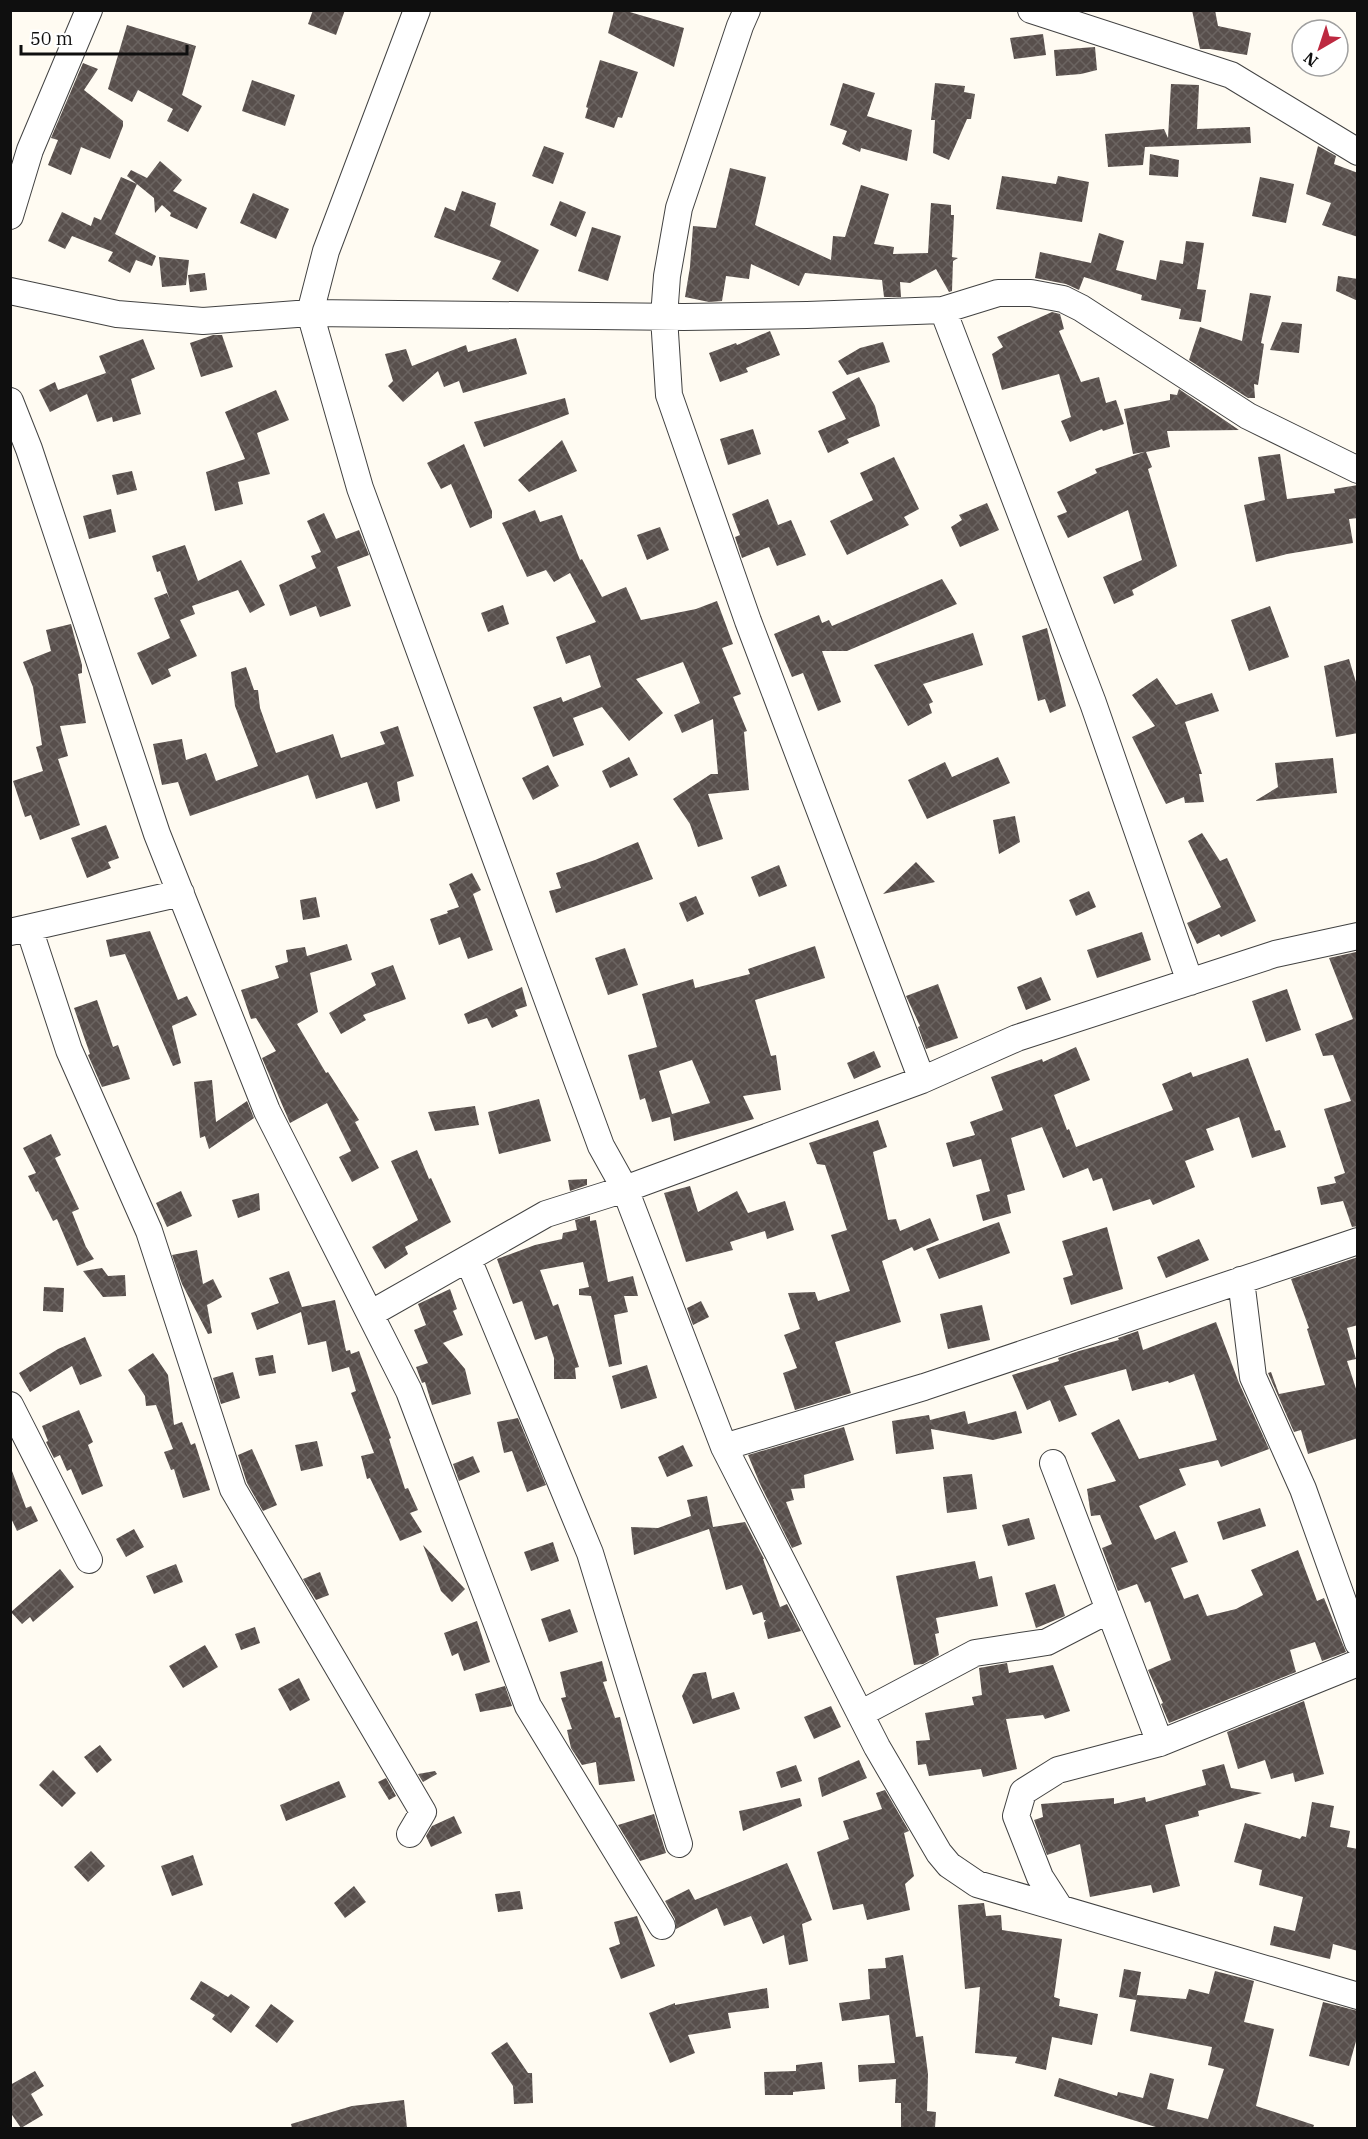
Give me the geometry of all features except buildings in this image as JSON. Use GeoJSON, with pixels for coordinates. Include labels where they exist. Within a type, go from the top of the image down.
{"type":"FeatureCollection","features":[{"type":"Feature","properties":{"kind":"street"},"geometry":{"type":"LineString","coordinates":[[10,216],[30,150],[88,10]]}},
{"type":"Feature","properties":{"kind":"street"},"geometry":{"type":"LineString","coordinates":[[417,10],[326,251],[310,313],[360,488],[601,1146],[625,1189],[724,1447],[877,1747],[939,1853],[949,1865],[977,1884],[1358,1996]]}},
{"type":"Feature","properties":{"kind":"street"},"geometry":{"type":"LineString","coordinates":[[747,10],[679,208],[667,276],[664,317],[669,395],[748,621],[922,1080]]}},
{"type":"Feature","properties":{"kind":"street"},"geometry":{"type":"LineString","coordinates":[[1031,10],[1231,75],[1358,152]]}},
{"type":"Feature","properties":{"kind":"street"},"geometry":{"type":"LineString","coordinates":[[10,291],[117,314],[204,321],[310,313],[664,317],[807,315],[943,310],[998,293],[1031,293],[1063,299],[1081,308],[1248,416],[1358,470]]}},
{"type":"Feature","properties":{"kind":"street"},"geometry":{"type":"LineString","coordinates":[[943,310],[1093,703],[1190,982]]}},
{"type":"Feature","properties":{"kind":"street"},"geometry":{"type":"LineString","coordinates":[[10,401],[29,449],[157,834],[267,1112],[409,1391],[528,1706],[662,1926]]}},
{"type":"Feature","properties":{"kind":"street"},"geometry":{"type":"LineString","coordinates":[[181,892],[20,930],[69,1050],[149,1231],[232,1488],[423,1812],[410,1834]]}},
{"type":"Feature","properties":{"kind":"street"},"geometry":{"type":"LineString","coordinates":[[370,1314],[546,1214],[625,1189],[922,1080],[1017,1038],[1275,954],[1358,936]]}},
{"type":"Feature","properties":{"kind":"street"},"geometry":{"type":"LineString","coordinates":[[724,1447],[924,1387],[1358,1241]]}},
{"type":"Feature","properties":{"kind":"street"},"geometry":{"type":"LineString","coordinates":[[468,1259],[590,1553],[679,1844]]}},
{"type":"Feature","properties":{"kind":"street"},"geometry":{"type":"LineString","coordinates":[[1241,1280],[1253,1377],[1303,1489],[1358,1643]]}},
{"type":"Feature","properties":{"kind":"street"},"geometry":{"type":"LineString","coordinates":[[10,1405],[89,1560]]}},
{"type":"Feature","properties":{"kind":"street"},"geometry":{"type":"LineString","coordinates":[[1053,1463],[1160,1743]]}},
{"type":"Feature","properties":{"kind":"street"},"geometry":{"type":"LineString","coordinates":[[860,1714],[975,1653],[1047,1642],[1109,1610]]}},
{"type":"Feature","properties":{"kind":"street"},"geometry":{"type":"LineString","coordinates":[[1060,1908],[1040,1877],[1016,1816],[1023,1792],[1058,1770],[1160,1743],[1358,1663]]}}]}
